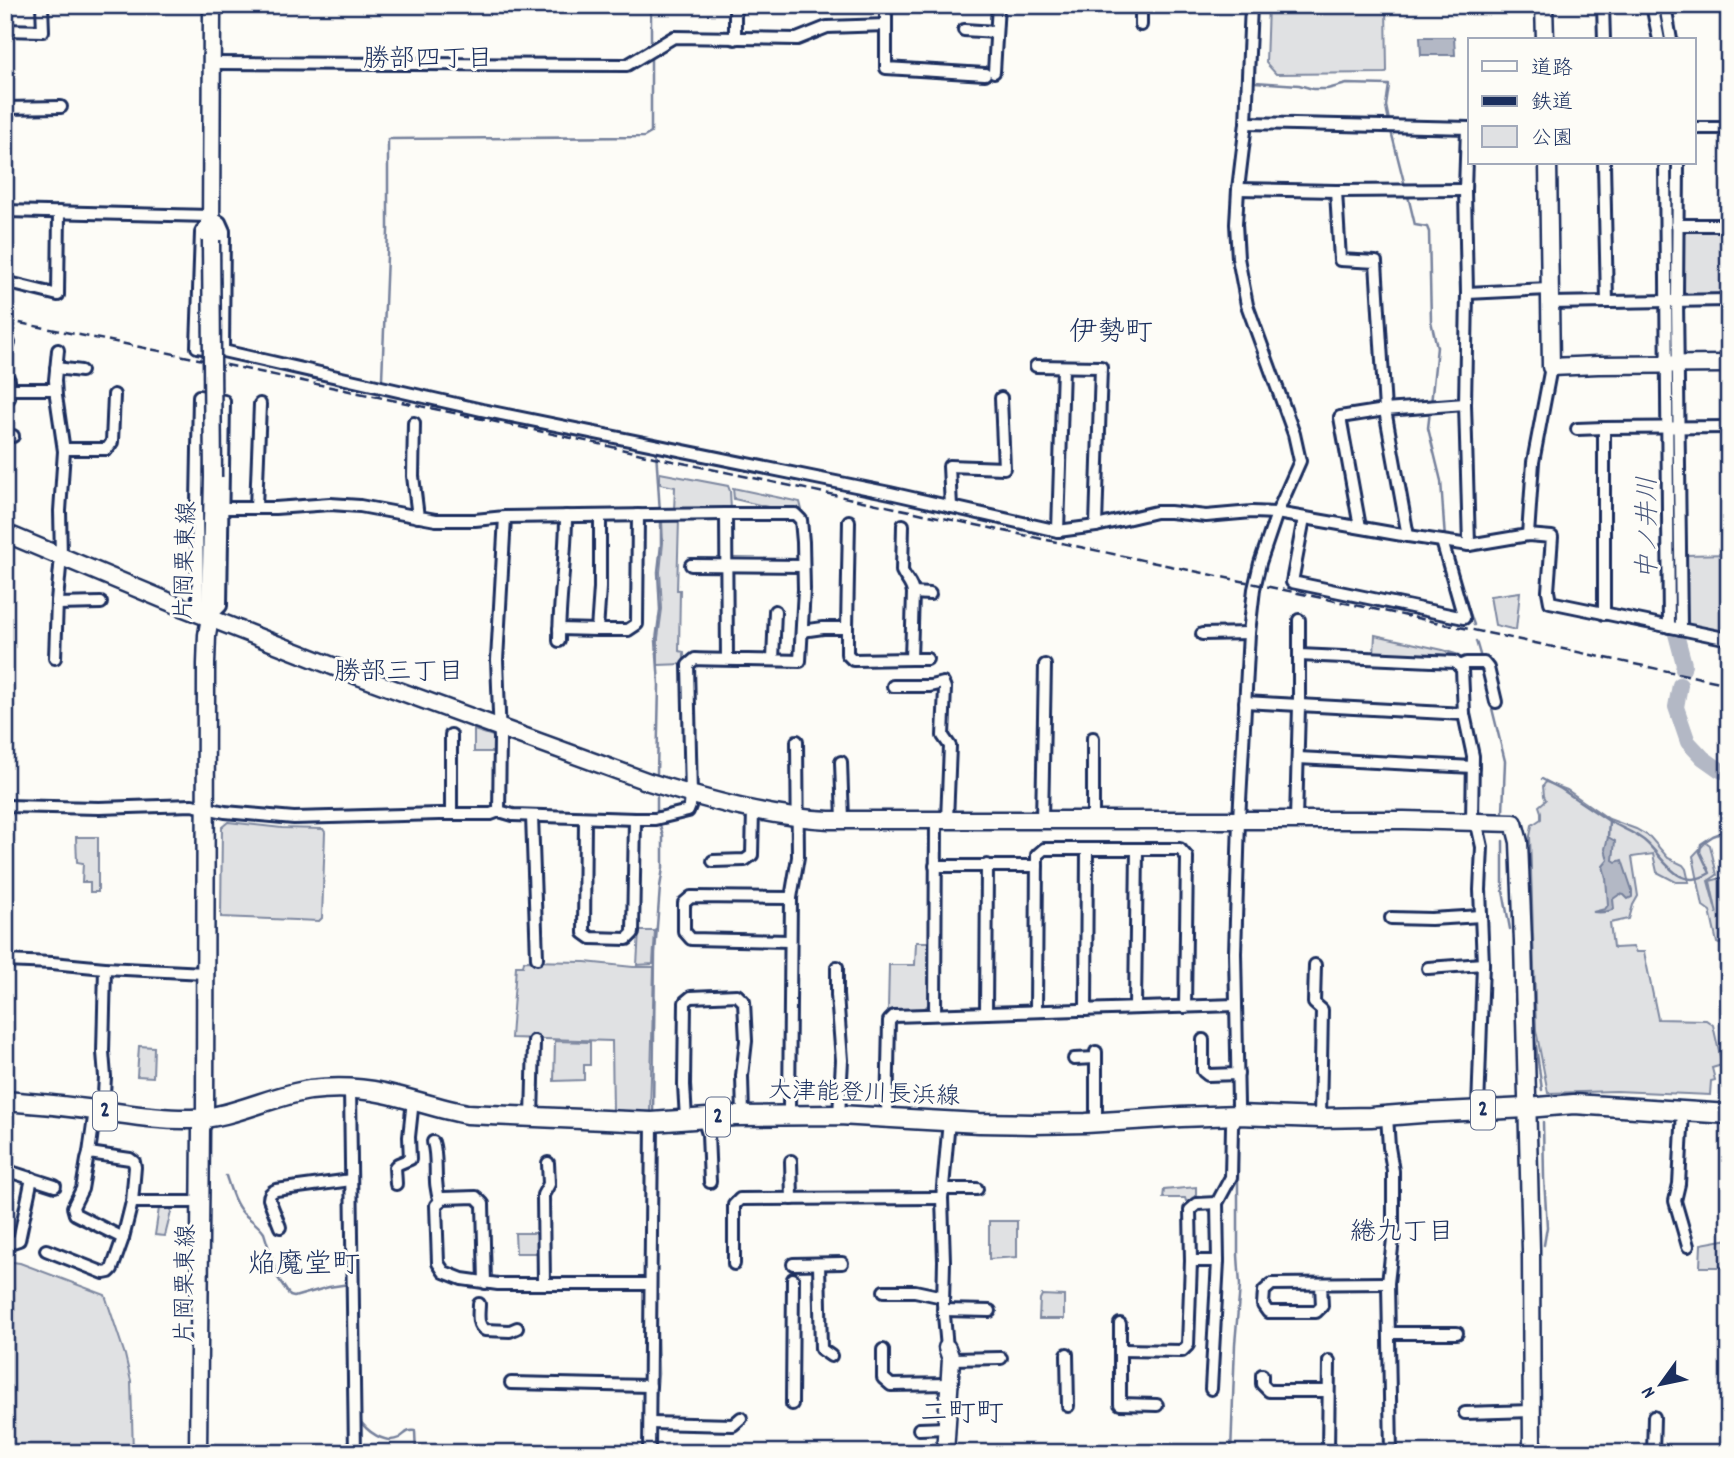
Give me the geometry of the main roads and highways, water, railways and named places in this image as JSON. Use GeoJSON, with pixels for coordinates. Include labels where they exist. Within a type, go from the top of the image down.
{"type":"FeatureCollection","features":[{"type":"Feature","properties":{"kind":"main road","name":"大津能登川長浜線"},"geometry":{"type":"LineString","coordinates":[[5,1101],[171,1119],[205,1118],[309,1091],[350,1089],[385,1093],[467,1114],[652,1122],[791,1114],[1024,1124],[1181,1116],[1387,1116],[1574,1104],[1729,1114]]}},
{"type":"Feature","properties":{"kind":"waterway"},"geometry":{"type":"LineString","coordinates":[[651,5],[651,47]]}},
{"type":"Feature","properties":{"kind":"waterway","name":"中ノ井川"},"geometry":{"type":"LineString","coordinates":[[1659,5],[1665,38]]}},
{"type":"Feature","properties":{"kind":"waterway"},"geometry":{"type":"LineString","coordinates":[[1255,40],[1255,82],[1299,85],[1313,89],[1347,84],[1389,85],[1386,106],[1389,121]]}},
{"type":"Feature","properties":{"kind":"waterway"},"geometry":{"type":"LineString","coordinates":[[382,379],[388,231],[388,139],[644,137],[651,133],[651,54]]}},
{"type":"Feature","properties":{"kind":"waterway"},"geometry":{"type":"LineString","coordinates":[[1391,131],[1405,186]]}},
{"type":"Feature","properties":{"kind":"waterway","name":"中ノ井川"},"geometry":{"type":"LineString","coordinates":[[1671,164],[1672,279]]}},
{"type":"Feature","properties":{"kind":"waterway"},"geometry":{"type":"LineString","coordinates":[[1407,192],[1415,225],[1427,227],[1429,232],[1431,321],[1437,347],[1431,404]]}},
{"type":"Feature","properties":{"kind":"waterway","name":"中ノ井川"},"geometry":{"type":"LineString","coordinates":[[1673,381],[1673,419]]}},
{"type":"Feature","properties":{"kind":"waterway"},"geometry":{"type":"LineString","coordinates":[[472,402],[507,410]]}},
{"type":"Feature","properties":{"kind":"waterway"},"geometry":{"type":"LineString","coordinates":[[1430,411],[1428,428],[1441,481],[1445,539]]}},
{"type":"Feature","properties":{"kind":"waterway","name":"中ノ井川"},"geometry":{"type":"LineString","coordinates":[[1673,436],[1674,620]]}},
{"type":"Feature","properties":{"kind":"waterway"},"geometry":{"type":"LineString","coordinates":[[656,450],[660,513]]}},
{"type":"Feature","properties":{"kind":"waterway"},"geometry":{"type":"LineString","coordinates":[[657,773],[659,685],[656,640],[660,610],[658,572],[661,520]]}},
{"type":"Feature","properties":{"kind":"waterway"},"geometry":{"type":"LineString","coordinates":[[1458,579],[1474,625]]}},
{"type":"Feature","properties":{"kind":"waterway","name":"中ノ井川"},"geometry":{"type":"LineString","coordinates":[[1676,634],[1683,669]]}},
{"type":"Feature","properties":{"kind":"waterway"},"geometry":{"type":"LineString","coordinates":[[1476,641],[1481,658]]}},
{"type":"Feature","properties":{"kind":"waterway"},"geometry":{"type":"LineString","coordinates":[[1482,668],[1505,761],[1503,812]]}},
{"type":"Feature","properties":{"kind":"waterway","name":"中ノ井川"},"geometry":{"type":"LineString","coordinates":[[1680,685],[1676,707],[1688,742],[1703,758],[1729,773]]}},
{"type":"Feature","properties":{"kind":"waterway"},"geometry":{"type":"LineString","coordinates":[[1542,779],[1609,821],[1608,837]]}},
{"type":"Feature","properties":{"kind":"waterway"},"geometry":{"type":"LineString","coordinates":[[657,797],[657,815]]}},
{"type":"Feature","properties":{"kind":"waterway"},"geometry":{"type":"LineString","coordinates":[[653,1114],[655,953],[663,868],[663,836],[659,821]]}},
{"type":"Feature","properties":{"kind":"waterway"},"geometry":{"type":"LineString","coordinates":[[1609,821],[1643,839],[1674,872],[1690,879],[1710,873],[1700,852],[1701,844],[1729,830]]}},
{"type":"Feature","properties":{"kind":"waterway"},"geometry":{"type":"LineString","coordinates":[[1503,841],[1503,891],[1510,929]]}},
{"type":"Feature","properties":{"kind":"waterway"},"geometry":{"type":"LineString","coordinates":[[1533,984],[1534,1031],[1542,1090]]}},
{"type":"Feature","properties":{"kind":"waterway"},"geometry":{"type":"LineString","coordinates":[[1697,1103],[1729,1105]]}},
{"type":"Feature","properties":{"kind":"waterway"},"geometry":{"type":"LineString","coordinates":[[1543,1122],[1547,1227],[1544,1245]]}},
{"type":"Feature","properties":{"kind":"waterway"},"geometry":{"type":"LineString","coordinates":[[1231,1453],[1240,1286],[1238,1126]]}},
{"type":"Feature","properties":{"kind":"waterway"},"geometry":{"type":"LineString","coordinates":[[226,1176],[240,1209],[264,1233],[278,1278],[290,1296],[349,1284]]}},
{"type":"Feature","properties":{"kind":"waterway"},"geometry":{"type":"LineString","coordinates":[[654,1416],[658,1374],[656,1298]]}},
{"type":"Feature","properties":{"kind":"waterway"},"geometry":{"type":"LineString","coordinates":[[359,1419],[371,1432],[388,1440],[415,1431],[416,1453]]}},
{"type":"Feature","properties":{"kind":"railway"},"geometry":{"type":"LineString","coordinates":[[5,320],[1729,684]]}},
{"type":"Feature","properties":{"kind":"district","name":"勝部四丁目"},"geometry":{"type":"Point","coordinates":[428,60]}},
{"type":"Feature","properties":{"kind":"district","name":"伊勢町"},"geometry":{"type":"Point","coordinates":[1111,335]}},
{"type":"Feature","properties":{"kind":"district","name":"勝部三丁目"},"geometry":{"type":"Point","coordinates":[399,673]}},
{"type":"Feature","properties":{"kind":"district","name":"綣九丁目"},"geometry":{"type":"Point","coordinates":[1402,1233]}},
{"type":"Feature","properties":{"kind":"district","name":"焔魔堂町"},"geometry":{"type":"Point","coordinates":[304,1267]}},
{"type":"Feature","properties":{"kind":"district","name":"二町町"},"geometry":{"type":"Point","coordinates":[962,1416]}}]}
